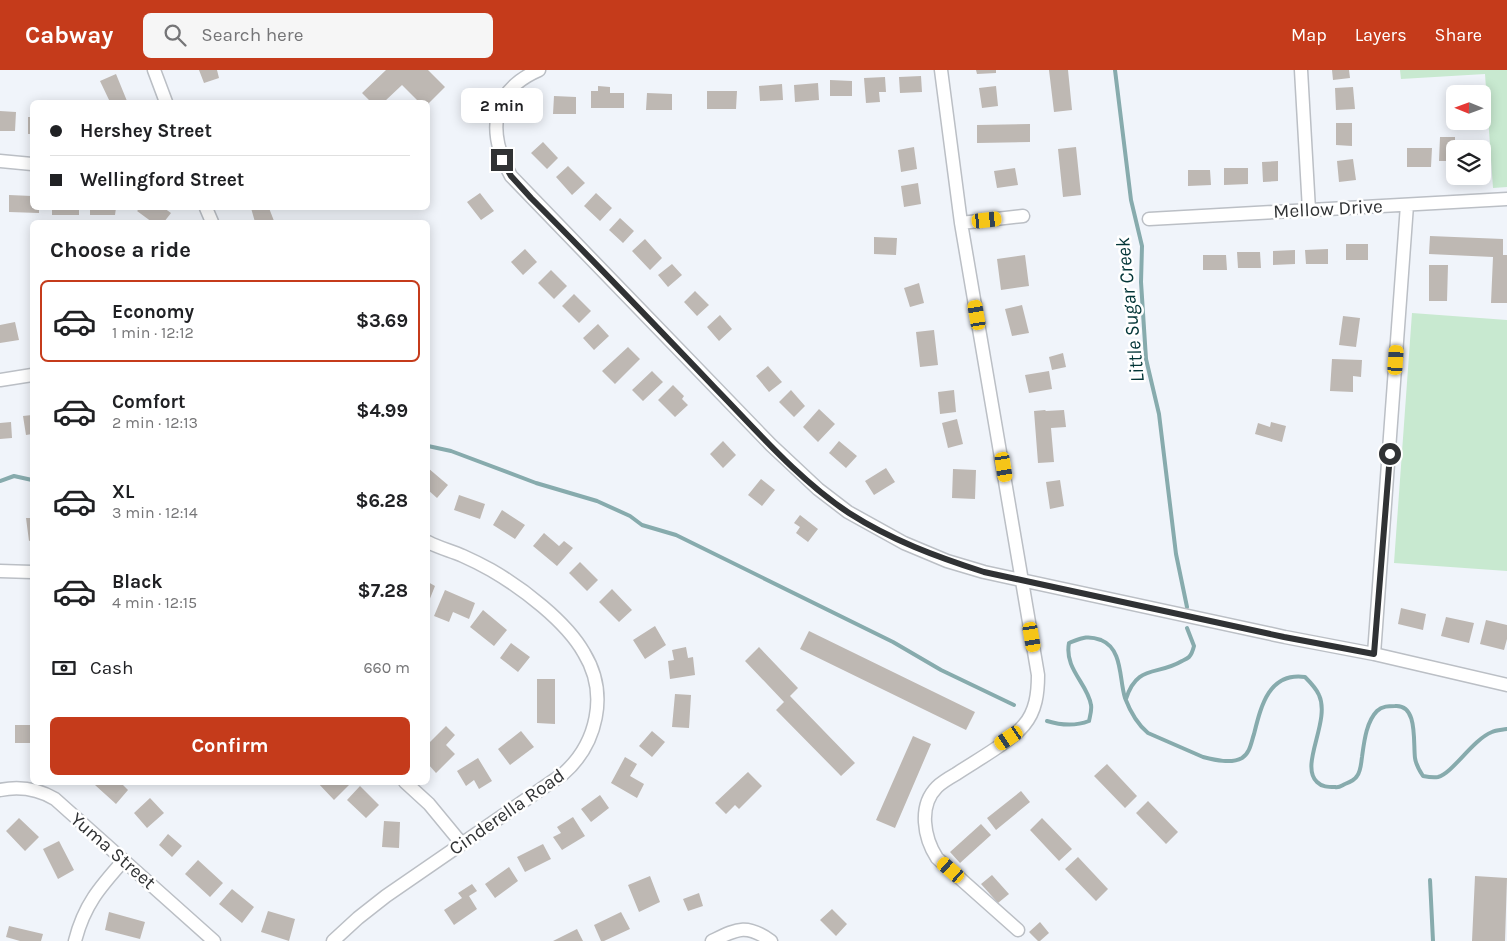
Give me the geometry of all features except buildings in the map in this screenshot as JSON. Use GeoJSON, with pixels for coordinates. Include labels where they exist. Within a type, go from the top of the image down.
{"type":"FeatureCollection","features":[{"type":"Feature","properties":{"kind":"street"},"geometry":{"type":"LineString","coordinates":[[154,70],[165,100]]}},
{"type":"Feature","properties":{"kind":"street"},"geometry":{"type":"LineString","coordinates":[[539,70],[530,74],[510,90],[499,110],[496,126],[497,143],[502,160],[511,176],[771,445],[818,490],[855,516],[904,543],[947,561],[984,572],[1284,637],[1374,654],[1507,685]]}},
{"type":"Feature","properties":{"kind":"street"},"geometry":{"type":"LineString","coordinates":[[941,70],[961,223],[1038,675],[1038,690],[1031,714],[1023,726],[1009,738],[937,786],[928,801],[925,824],[931,850],[936,858],[1018,930]]}},
{"type":"Feature","properties":{"kind":"street"},"geometry":{"type":"LineString","coordinates":[[1301,70],[1308,210]]}},
{"type":"Feature","properties":{"kind":"street"},"geometry":{"type":"LineString","coordinates":[[0,161],[30,164]]}},
{"type":"Feature","properties":{"kind":"street","name":"Mellow Drive"},"geometry":{"type":"LineString","coordinates":[[1149,219],[1507,199]]}},
{"type":"Feature","properties":{"kind":"street"},"geometry":{"type":"LineString","coordinates":[[1374,654],[1407,205]]}},
{"type":"Feature","properties":{"kind":"street"},"geometry":{"type":"LineString","coordinates":[[961,223],[1023,216]]}},
{"type":"Feature","properties":{"kind":"street"},"geometry":{"type":"LineString","coordinates":[[0,380],[30,375]]}},
{"type":"Feature","properties":{"kind":"street","name":"Cinderella Road"},"geometry":{"type":"LineString","coordinates":[[333,941],[378,902],[563,774],[582,753],[595,722],[597,694],[595,679],[584,652],[575,640],[538,603],[513,583],[464,556],[430,543]]}},
{"type":"Feature","properties":{"kind":"street"},"geometry":{"type":"LineString","coordinates":[[0,571],[30,572]]}},
{"type":"Feature","properties":{"kind":"street"},"geometry":{"type":"LineString","coordinates":[[408,785],[429,804],[462,844]]}},
{"type":"Feature","properties":{"kind":"street","name":"Yuma Street"},"geometry":{"type":"LineString","coordinates":[[0,790],[19,788],[34,790],[48,795],[214,941]]}},
{"type":"Feature","properties":{"kind":"street"},"geometry":{"type":"LineString","coordinates":[[75,941],[84,915],[94,896],[124,860]]}},
{"type":"Feature","properties":{"kind":"street"},"geometry":{"type":"LineString","coordinates":[[712,941],[736,930],[746,929],[760,934],[771,941]]}},
{"type":"Feature","properties":{"kind":"green space"},"geometry":{"type":"Polygon","coordinates":[[[1400,70],[1507,70],[1507,187],[1493,188],[1489,130],[1491,130],[1491,85],[1486,85],[1485,74],[1401,79],[1400,70]]]}},
{"type":"Feature","properties":{"kind":"green space"},"geometry":{"type":"Polygon","coordinates":[[[1412,313],[1507,320],[1507,571],[1394,563],[1412,313]]]}},
{"type":"Feature","properties":{"kind":"waterway","name":"Little Sugar Creek"},"geometry":{"type":"LineString","coordinates":[[1115,70],[1131,200],[1142,246],[1141,282],[1146,359],[1159,414],[1176,554],[1187,607]]}},
{"type":"Feature","properties":{"kind":"waterway"},"geometry":{"type":"LineString","coordinates":[[430,446],[451,451],[536,483],[597,501],[630,516],[642,525],[676,535],[893,642],[941,670],[1014,705]]}},
{"type":"Feature","properties":{"kind":"waterway"},"geometry":{"type":"LineString","coordinates":[[0,481],[14,476],[30,480]]}},
{"type":"Feature","properties":{"kind":"waterway","name":"Little Sugar Creek"},"geometry":{"type":"LineString","coordinates":[[1126,699],[1136,680],[1149,672],[1173,666],[1189,657],[1194,646],[1187,628]]}},
{"type":"Feature","properties":{"kind":"waterway","name":"Little Sugar Creek"},"geometry":{"type":"LineString","coordinates":[[1047,721],[1068,724],[1079,724],[1089,721],[1091,709],[1089,697],[1073,669],[1068,652],[1069,643],[1088,637],[1101,640],[1113,650],[1117,657],[1125,698],[1140,726],[1148,733],[1203,757],[1218,760],[1233,761],[1245,756],[1250,748],[1264,702],[1275,685],[1293,677],[1305,677],[1318,692],[1322,706],[1311,765],[1312,774],[1317,782],[1325,786],[1339,787],[1356,777],[1360,769],[1370,721],[1379,709],[1383,707],[1402,707],[1408,711],[1413,725],[1416,763],[1423,776],[1427,777],[1438,777],[1444,774],[1485,736],[1494,731],[1507,729]]}},
{"type":"Feature","properties":{"kind":"waterway"},"geometry":{"type":"LineString","coordinates":[[1430,880],[1433,941]]}},
{"type":"Feature","properties":{"kind":"route"},"geometry":{"type":"LineString","coordinates":[[502,160],[511,176],[531,198],[771,445],[818,490],[869,525],[904,543],[947,561],[984,572],[1284,637],[1374,654],[1390,454]]}}]}
